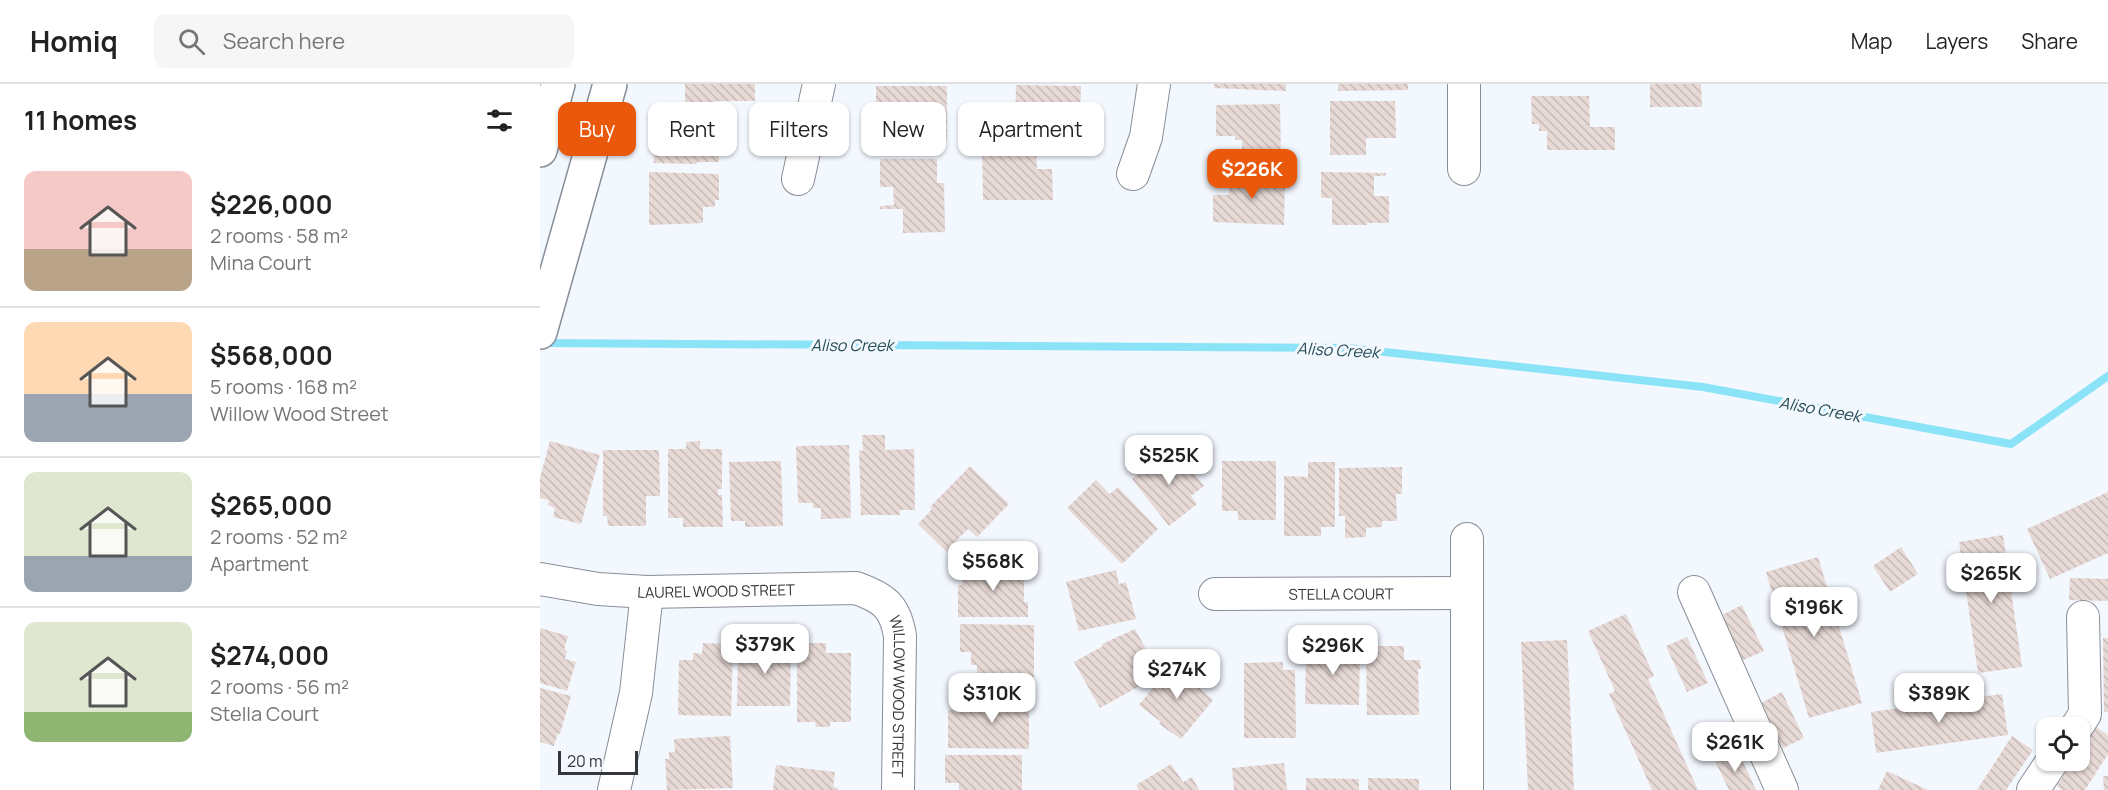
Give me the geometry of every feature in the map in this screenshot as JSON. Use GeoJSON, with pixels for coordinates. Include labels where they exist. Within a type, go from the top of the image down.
{"type":"FeatureCollection","features":[{"type":"Feature","properties":{"kind":"main road"},"geometry":{"type":"LineString","coordinates":[[540,150],[558,84]]}},
{"type":"Feature","properties":{"kind":"main road"},"geometry":{"type":"LineString","coordinates":[[540,332],[610,84]]}},
{"type":"Feature","properties":{"kind":"street"},"geometry":{"type":"LineString","coordinates":[[798,179],[819,84]]}},
{"type":"Feature","properties":{"kind":"street"},"geometry":{"type":"LineString","coordinates":[[1133,174],[1146,137],[1154,84]]}},
{"type":"Feature","properties":{"kind":"street"},"geometry":{"type":"LineString","coordinates":[[1464,84],[1464,169]]}},
{"type":"Feature","properties":{"kind":"street"},"geometry":{"type":"LineString","coordinates":[[1467,539],[1467,790]]}},
{"type":"Feature","properties":{"kind":"street","name":"LAUREL WOOD STREET"},"geometry":{"type":"LineString","coordinates":[[540,579],[598,589],[647,592],[856,588],[874,594],[889,605]]}},
{"type":"Feature","properties":{"kind":"street"},"geometry":{"type":"LineString","coordinates":[[614,790],[636,693],[647,592]]}},
{"type":"Feature","properties":{"kind":"street"},"geometry":{"type":"LineString","coordinates":[[1694,592],[1782,790]]}},
{"type":"Feature","properties":{"kind":"street","name":"STELLA COURT"},"geometry":{"type":"LineString","coordinates":[[1215,594],[1467,593]]}},
{"type":"Feature","properties":{"kind":"street","name":"WILLOW WOOD STREET"},"geometry":{"type":"LineString","coordinates":[[889,605],[898,620],[900,636],[898,790]]}},
{"type":"Feature","properties":{"kind":"street"},"geometry":{"type":"LineString","coordinates":[[2083,717],[2085,714],[2084,617]]}},
{"type":"Feature","properties":{"kind":"street"},"geometry":{"type":"LineString","coordinates":[[2033,790],[2046,771]]}},
{"type":"Feature","properties":{"kind":"building"},"geometry":{"type":"Polygon","coordinates":[[[685,84],[755,84],[755,101],[685,102],[685,84]]]}},
{"type":"Feature","properties":{"kind":"building"},"geometry":{"type":"Polygon","coordinates":[[[1214,84],[1286,84],[1286,91],[1214,88],[1214,84]]]}},
{"type":"Feature","properties":{"kind":"building"},"geometry":{"type":"Polygon","coordinates":[[[1338,84],[1408,84],[1408,90],[1338,91],[1338,84]]]}},
{"type":"Feature","properties":{"kind":"building"},"geometry":{"type":"Polygon","coordinates":[[[1650,84],[1701,84],[1702,107],[1650,107],[1650,84]]]}},
{"type":"Feature","properties":{"kind":"building"},"geometry":{"type":"Polygon","coordinates":[[[1016,85],[1081,86],[1081,102],[1016,102],[1016,85]]]}},
{"type":"Feature","properties":{"kind":"building"},"geometry":{"type":"Polygon","coordinates":[[[876,86],[947,86],[947,139],[946,102],[876,102],[876,86]]]}},
{"type":"Feature","properties":{"kind":"building"},"geometry":{"type":"Polygon","coordinates":[[[1531,96],[1589,96],[1590,127],[1615,127],[1615,150],[1547,150],[1547,131],[1539,131],[1539,124],[1532,124],[1531,96]]]}},
{"type":"Feature","properties":{"kind":"building"},"geometry":{"type":"Polygon","coordinates":[[[1330,101],[1395,101],[1396,138],[1366,138],[1366,155],[1330,155],[1330,101]]]}},
{"type":"Feature","properties":{"kind":"building"},"geometry":{"type":"Polygon","coordinates":[[[1280,104],[1281,157],[1242,158],[1242,140],[1235,140],[1235,136],[1216,136],[1216,105],[1280,104]]]}},
{"type":"Feature","properties":{"kind":"building"},"geometry":{"type":"Polygon","coordinates":[[[654,156],[719,156],[719,162],[654,163],[654,156]]]}},
{"type":"Feature","properties":{"kind":"building"},"geometry":{"type":"Polygon","coordinates":[[[982,156],[1036,156],[1037,169],[1052,169],[1053,200],[983,200],[982,156]]]}},
{"type":"Feature","properties":{"kind":"building"},"geometry":{"type":"Polygon","coordinates":[[[880,159],[937,159],[937,183],[944,183],[945,232],[903,233],[903,209],[880,209],[880,206],[894,205],[893,187],[880,187],[880,159]]]}},
{"type":"Feature","properties":{"kind":"building"},"geometry":{"type":"Polygon","coordinates":[[[1269,171],[1285,171],[1284,225],[1213,222],[1213,195],[1229,195],[1230,173],[1269,173],[1269,171]]]}},
{"type":"Feature","properties":{"kind":"building"},"geometry":{"type":"Polygon","coordinates":[[[649,172],[719,174],[719,200],[715,200],[715,207],[703,207],[703,223],[649,225],[649,172]]]}},
{"type":"Feature","properties":{"kind":"building"},"geometry":{"type":"Polygon","coordinates":[[[1321,172],[1386,173],[1386,176],[1374,176],[1374,196],[1389,196],[1389,223],[1332,225],[1332,198],[1321,198],[1321,172]]]}},
{"type":"Feature","properties":{"kind":"building"},"geometry":{"type":"Polygon","coordinates":[[[862,435],[885,435],[885,450],[914,449],[915,510],[900,510],[900,515],[861,515],[859,450],[863,451],[862,435]]]}},
{"type":"Feature","properties":{"kind":"building"},"geometry":{"type":"Polygon","coordinates":[[[550,441],[600,455],[581,524],[553,517],[555,508],[548,505],[549,500],[540,498],[540,478],[550,441]]]}},
{"type":"Feature","properties":{"kind":"building"},"geometry":{"type":"Polygon","coordinates":[[[700,441],[700,449],[722,449],[722,489],[718,489],[718,495],[722,495],[723,527],[683,527],[683,518],[668,518],[668,449],[686,449],[686,442],[700,441]]]}},
{"type":"Feature","properties":{"kind":"building"},"geometry":{"type":"Polygon","coordinates":[[[849,445],[851,518],[821,519],[821,508],[813,508],[813,503],[798,503],[796,446],[849,445]]]}},
{"type":"Feature","properties":{"kind":"building"},"geometry":{"type":"Polygon","coordinates":[[[1173,447],[1204,486],[1191,496],[1197,504],[1169,526],[1132,479],[1173,447]]]}},
{"type":"Feature","properties":{"kind":"building"},"geometry":{"type":"Polygon","coordinates":[[[603,450],[659,450],[660,496],[646,496],[646,526],[608,526],[607,516],[603,516],[603,450]]]}},
{"type":"Feature","properties":{"kind":"building"},"geometry":{"type":"Polygon","coordinates":[[[781,461],[783,526],[745,527],[745,521],[731,521],[729,462],[781,461]]]}},
{"type":"Feature","properties":{"kind":"building"},"geometry":{"type":"Polygon","coordinates":[[[1222,461],[1276,461],[1276,520],[1238,520],[1238,511],[1222,511],[1222,461]]]}},
{"type":"Feature","properties":{"kind":"building"},"geometry":{"type":"Polygon","coordinates":[[[1308,462],[1335,462],[1335,527],[1321,527],[1321,536],[1284,536],[1284,476],[1308,477],[1308,462]]]}},
{"type":"Feature","properties":{"kind":"building"},"geometry":{"type":"Polygon","coordinates":[[[970,466],[1009,504],[977,537],[968,529],[957,540],[966,548],[955,560],[918,524],[932,509],[930,507],[970,466]]]}},
{"type":"Feature","properties":{"kind":"building"},"geometry":{"type":"Polygon","coordinates":[[[1402,467],[1402,494],[1396,494],[1397,521],[1382,521],[1382,527],[1366,528],[1366,537],[1345,538],[1345,516],[1339,516],[1339,468],[1402,467]]]}},
{"type":"Feature","properties":{"kind":"building"},"geometry":{"type":"Polygon","coordinates":[[[1096,480],[1110,494],[1118,487],[1158,529],[1122,564],[1067,508],[1096,480]]]}},
{"type":"Feature","properties":{"kind":"building"},"geometry":{"type":"Polygon","coordinates":[[[2108,492],[2108,553],[2050,579],[2027,529],[2108,492]]]}},
{"type":"Feature","properties":{"kind":"building"},"geometry":{"type":"Polygon","coordinates":[[[2003,535],[2022,667],[1978,673],[1959,542],[2003,535]]]}},
{"type":"Feature","properties":{"kind":"building"},"geometry":{"type":"Polygon","coordinates":[[[1901,547],[1918,574],[1890,592],[1873,566],[1901,547]]]}},
{"type":"Feature","properties":{"kind":"building"},"geometry":{"type":"Polygon","coordinates":[[[1818,557],[1862,703],[1809,718],[1766,572],[1818,557]]]}},
{"type":"Feature","properties":{"kind":"building"},"geometry":{"type":"Polygon","coordinates":[[[968,565],[1024,565],[1024,602],[1028,602],[1028,617],[958,617],[958,585],[962,585],[962,579],[968,579],[968,565]]]}},
{"type":"Feature","properties":{"kind":"building"},"geometry":{"type":"Polygon","coordinates":[[[1116,570],[1119,584],[1126,582],[1136,619],[1079,631],[1066,582],[1116,570]]]}},
{"type":"Feature","properties":{"kind":"building"},"geometry":{"type":"Polygon","coordinates":[[[2070,578],[2108,579],[2108,601],[2069,600],[2070,578]]]}},
{"type":"Feature","properties":{"kind":"building"},"geometry":{"type":"Polygon","coordinates":[[[1742,605],[1764,651],[1741,661],[1720,616],[1742,605]]]}},
{"type":"Feature","properties":{"kind":"building"},"geometry":{"type":"Polygon","coordinates":[[[1626,614],[1654,676],[1648,679],[1698,790],[1652,790],[1609,694],[1615,691],[1588,631],[1626,614]]]}},
{"type":"Feature","properties":{"kind":"building"},"geometry":{"type":"Polygon","coordinates":[[[960,624],[1034,625],[1034,680],[977,680],[977,665],[971,665],[971,652],[960,652],[960,624]]]}},
{"type":"Feature","properties":{"kind":"building"},"geometry":{"type":"Polygon","coordinates":[[[540,628],[568,636],[564,650],[567,651],[565,659],[576,662],[567,691],[540,683],[540,628]]]}},
{"type":"Feature","properties":{"kind":"building"},"geometry":{"type":"Polygon","coordinates":[[[1135,629],[1153,662],[1140,669],[1147,682],[1100,708],[1074,662],[1103,646],[1102,644],[1135,629]]]}},
{"type":"Feature","properties":{"kind":"building"},"geometry":{"type":"Polygon","coordinates":[[[1687,637],[1708,683],[1687,692],[1666,646],[1687,637]]]}},
{"type":"Feature","properties":{"kind":"building"},"geometry":{"type":"Polygon","coordinates":[[[2103,638],[2108,638],[2108,712],[2104,712],[2103,638]]]}},
{"type":"Feature","properties":{"kind":"building"},"geometry":{"type":"Polygon","coordinates":[[[1567,640],[1574,790],[1528,790],[1521,642],[1567,640]]]}},
{"type":"Feature","properties":{"kind":"building"},"geometry":{"type":"Polygon","coordinates":[[[752,641],[791,642],[790,706],[737,706],[738,649],[752,649],[752,641]]]}},
{"type":"Feature","properties":{"kind":"building"},"geometry":{"type":"Polygon","coordinates":[[[703,643],[733,644],[731,716],[678,715],[679,660],[693,660],[693,653],[702,654],[703,643]]]}},
{"type":"Feature","properties":{"kind":"building"},"geometry":{"type":"Polygon","coordinates":[[[797,643],[826,643],[826,653],[851,653],[851,722],[830,722],[830,727],[816,727],[815,722],[797,722],[797,643]]]}},
{"type":"Feature","properties":{"kind":"building"},"geometry":{"type":"Polygon","coordinates":[[[1320,645],[1360,646],[1359,705],[1305,704],[1306,653],[1320,653],[1320,645]]]}},
{"type":"Feature","properties":{"kind":"building"},"geometry":{"type":"Polygon","coordinates":[[[1366,646],[1404,646],[1404,660],[1420,660],[1421,669],[1418,669],[1419,715],[1367,715],[1366,646]]]}},
{"type":"Feature","properties":{"kind":"building"},"geometry":{"type":"Polygon","coordinates":[[[1176,659],[1205,683],[1200,689],[1213,700],[1181,739],[1159,724],[1161,722],[1139,705],[1176,659]]]}},
{"type":"Feature","properties":{"kind":"building"},"geometry":{"type":"Polygon","coordinates":[[[1283,662],[1283,670],[1295,670],[1296,738],[1244,738],[1244,663],[1283,662]]]}},
{"type":"Feature","properties":{"kind":"building"},"geometry":{"type":"Polygon","coordinates":[[[540,688],[571,696],[560,734],[558,733],[554,746],[540,742],[540,688]]]}},
{"type":"Feature","properties":{"kind":"building"},"geometry":{"type":"Polygon","coordinates":[[[1782,692],[1804,738],[1783,748],[1761,703],[1782,692]]]}},
{"type":"Feature","properties":{"kind":"building"},"geometry":{"type":"Polygon","coordinates":[[[2002,694],[2008,735],[1876,753],[1871,712],[2002,694]]]}},
{"type":"Feature","properties":{"kind":"building"},"geometry":{"type":"Polygon","coordinates":[[[981,695],[1029,696],[1029,749],[948,748],[948,710],[981,710],[981,695]]]}},
{"type":"Feature","properties":{"kind":"building"},"geometry":{"type":"Polygon","coordinates":[[[2096,727],[2108,735],[2108,754],[2085,790],[2062,790],[2057,786],[2066,771],[2090,771],[2090,736],[2096,727]]]}},
{"type":"Feature","properties":{"kind":"building"},"geometry":{"type":"Polygon","coordinates":[[[730,736],[733,788],[667,790],[665,759],[669,759],[669,752],[675,752],[674,739],[730,736]]]}},
{"type":"Feature","properties":{"kind":"building"},"geometry":{"type":"Polygon","coordinates":[[[2012,736],[2033,750],[2006,790],[1977,790],[2012,736]]]}},
{"type":"Feature","properties":{"kind":"building"},"geometry":{"type":"Polygon","coordinates":[[[1738,751],[1756,790],[1729,790],[1715,761],[1738,751]]]}},
{"type":"Feature","properties":{"kind":"building"},"geometry":{"type":"Polygon","coordinates":[[[945,755],[1022,755],[1022,790],[959,790],[959,783],[945,783],[945,755]]]}},
{"type":"Feature","properties":{"kind":"building"},"geometry":{"type":"Polygon","coordinates":[[[1284,763],[1287,790],[1234,790],[1232,768],[1284,763]]]}},
{"type":"Feature","properties":{"kind":"building"},"geometry":{"type":"Polygon","coordinates":[[[1171,764],[1183,782],[1192,777],[1199,790],[1139,790],[1136,785],[1171,764]]]}},
{"type":"Feature","properties":{"kind":"building"},"geometry":{"type":"Polygon","coordinates":[[[776,765],[835,772],[833,787],[838,790],[773,790],[776,765]]]}},
{"type":"Feature","properties":{"kind":"building"},"geometry":{"type":"Polygon","coordinates":[[[1887,771],[1928,790],[1878,790],[1887,771]]]}},
{"type":"Feature","properties":{"kind":"building"},"geometry":{"type":"Polygon","coordinates":[[[2103,776],[2108,776],[2108,790],[2104,790],[2103,776]]]}},
{"type":"Feature","properties":{"kind":"building"},"geometry":{"type":"Polygon","coordinates":[[[1306,778],[1359,779],[1359,790],[1306,790],[1306,778]]]}},
{"type":"Feature","properties":{"kind":"building"},"geometry":{"type":"Polygon","coordinates":[[[1368,778],[1419,779],[1419,790],[1368,790],[1368,778]]]}},
{"type":"Feature","properties":{"kind":"waterway","name":"Aliso Creek"},"geometry":{"type":"LineString","coordinates":[[541,343],[1348,348],[1703,387],[2011,444],[2108,376]]}}]}
